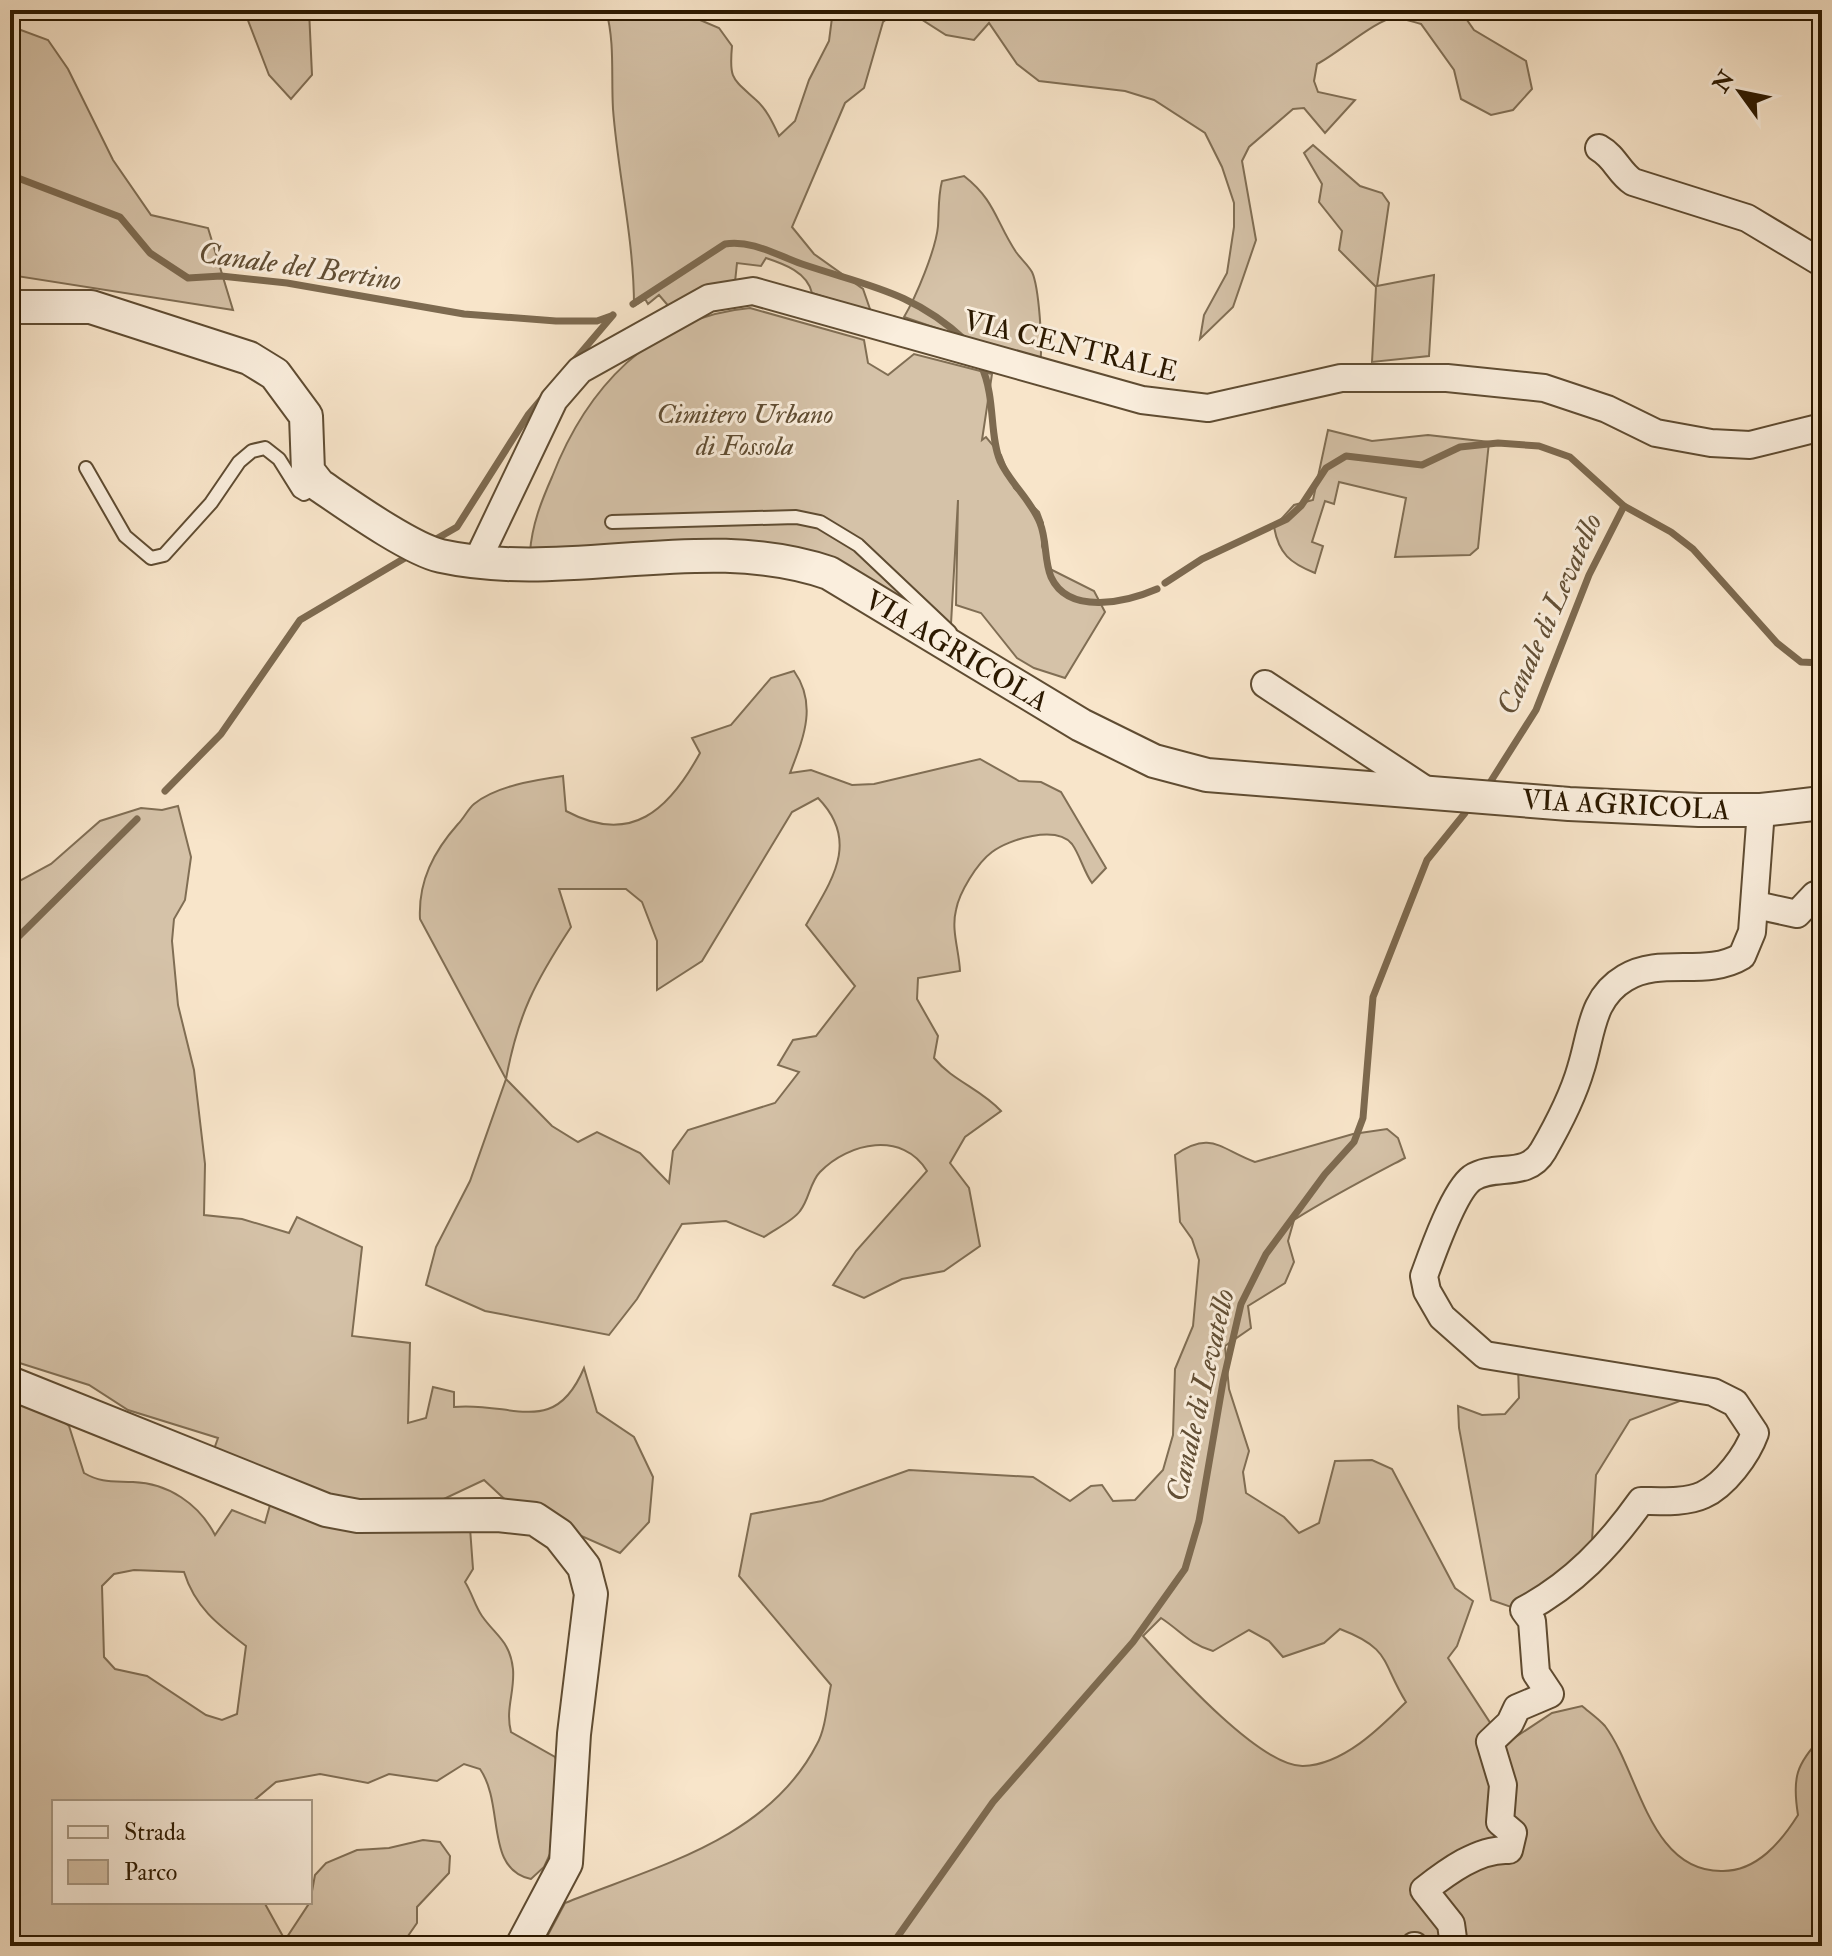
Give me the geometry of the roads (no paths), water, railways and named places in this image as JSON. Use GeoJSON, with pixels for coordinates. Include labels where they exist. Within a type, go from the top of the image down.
{"type":"FeatureCollection","features":[{"type":"Feature","properties":{"kind":"street"},"geometry":{"type":"LineString","coordinates":[[1599,148],[1611,155],[1624,176],[1633,182],[1747,218],[1822,263]]}},
{"type":"Feature","properties":{"kind":"street","name":"VIA CENTRALE"},"geometry":{"type":"LineString","coordinates":[[477,561],[554,400],[580,370],[709,298],[753,291],[1142,400],[1183,407],[1235,405],[1341,378],[1409,376],[1544,388],[1607,409],[1656,433],[1711,443],[1750,445],[1822,427]]}},
{"type":"Feature","properties":{"kind":"street"},"geometry":{"type":"LineString","coordinates":[[10,307],[91,307],[249,358],[275,374],[306,416],[308,471],[319,485]]}},
{"type":"Feature","properties":{"kind":"street","name":"VIA AGRICOLA"},"geometry":{"type":"LineString","coordinates":[[319,485],[437,555],[508,563],[747,555],[799,563],[829,573],[1081,725],[1154,761],[1207,775],[1569,804],[1761,810],[1822,803]]}},
{"type":"Feature","properties":{"kind":"street","name":"VIA AGRICOLA"},"geometry":{"type":"LineString","coordinates":[[1265,684],[1429,792]]}},
{"type":"Feature","properties":{"kind":"street"},"geometry":{"type":"LineString","coordinates":[[1454,1946],[1451,1924],[1424,1890],[1442,1876],[1493,1849],[1509,1850],[1513,1833],[1500,1822],[1503,1785],[1490,1742],[1510,1723],[1517,1708],[1550,1694],[1536,1673],[1532,1621],[1524,1610],[1553,1595],[1610,1544],[1641,1501],[1702,1496],[1718,1485],[1750,1447],[1755,1433],[1735,1403],[1713,1392],[1485,1355],[1442,1317],[1427,1291],[1424,1276],[1468,1182],[1485,1173],[1523,1169],[1541,1154],[1581,1069],[1595,1010],[1605,994],[1641,970],[1730,963],[1742,956],[1752,932],[1756,905],[1761,810]]}},
{"type":"Feature","properties":{"kind":"street"},"geometry":{"type":"LineString","coordinates":[[1756,905],[1797,914],[1815,895],[1822,894]]}},
{"type":"Feature","properties":{"kind":"street"},"geometry":{"type":"LineString","coordinates":[[10,1383],[326,1510],[358,1516],[498,1515],[535,1519],[559,1535],[574,1551],[584,1567],[591,1594],[574,1734],[566,1863],[522,1946]]}},
{"type":"Feature","properties":{"kind":"lane"},"geometry":{"type":"LineString","coordinates":[[86,468],[125,536],[151,558],[164,555],[211,503],[239,462],[252,451],[265,448],[279,459],[299,491],[311,492],[319,485]]}},
{"type":"Feature","properties":{"kind":"lane"},"geometry":{"type":"LineString","coordinates":[[612,522],[796,517],[820,522],[858,545],[947,627],[973,659]]}},
{"type":"Feature","properties":{"kind":"waterway","name":"Canale del Bertino"},"geometry":{"type":"LineString","coordinates":[[10,175],[120,217],[150,253],[188,278],[221,276],[287,283],[464,314],[556,321],[597,321],[611,316]]}},
{"type":"Feature","properties":{"kind":"waterway"},"geometry":{"type":"LineString","coordinates":[[633,304],[725,244],[745,244],[907,300],[965,340]]}},
{"type":"Feature","properties":{"kind":"waterway"},"geometry":{"type":"LineString","coordinates":[[573,362],[613,315]]}},
{"type":"Feature","properties":{"kind":"waterway"},"geometry":{"type":"LineString","coordinates":[[981,365],[989,390],[994,439],[1000,461],[1040,523],[1051,577],[1059,589],[1071,597],[1100,602],[1130,598],[1157,589]]}},
{"type":"Feature","properties":{"kind":"waterway"},"geometry":{"type":"LineString","coordinates":[[431,542],[457,527],[528,415],[544,396]]}},
{"type":"Feature","properties":{"kind":"waterway"},"geometry":{"type":"LineString","coordinates":[[1165,583],[1202,559],[1287,519],[1301,506],[1326,468],[1346,456],[1422,465],[1460,447],[1498,443],[1539,446],[1570,457],[1624,506],[1671,532],[1693,549],[1777,643],[1801,662],[1822,663]]}},
{"type":"Feature","properties":{"kind":"waterway","name":"Canale di Levatello"},"geometry":{"type":"LineString","coordinates":[[1491,781],[1536,710],[1589,575],[1624,506]]}},
{"type":"Feature","properties":{"kind":"waterway"},"geometry":{"type":"LineString","coordinates":[[165,791],[221,734],[300,620],[410,555]]}},
{"type":"Feature","properties":{"kind":"waterway","name":"Canale di Levatello"},"geometry":{"type":"LineString","coordinates":[[891,1946],[993,1802],[1133,1642],[1185,1569],[1199,1521],[1223,1382],[1241,1304],[1266,1254],[1325,1174],[1354,1142],[1363,1118],[1373,997],[1427,860],[1465,813]]}},
{"type":"Feature","properties":{"kind":"waterway"},"geometry":{"type":"LineString","coordinates":[[10,945],[137,819]]}},
{"type":"Feature","properties":{"kind":"park label","name":"Cimitero Urbano di Fossola"},"geometry":{"type":"Point","coordinates":[745,429]}}]}
